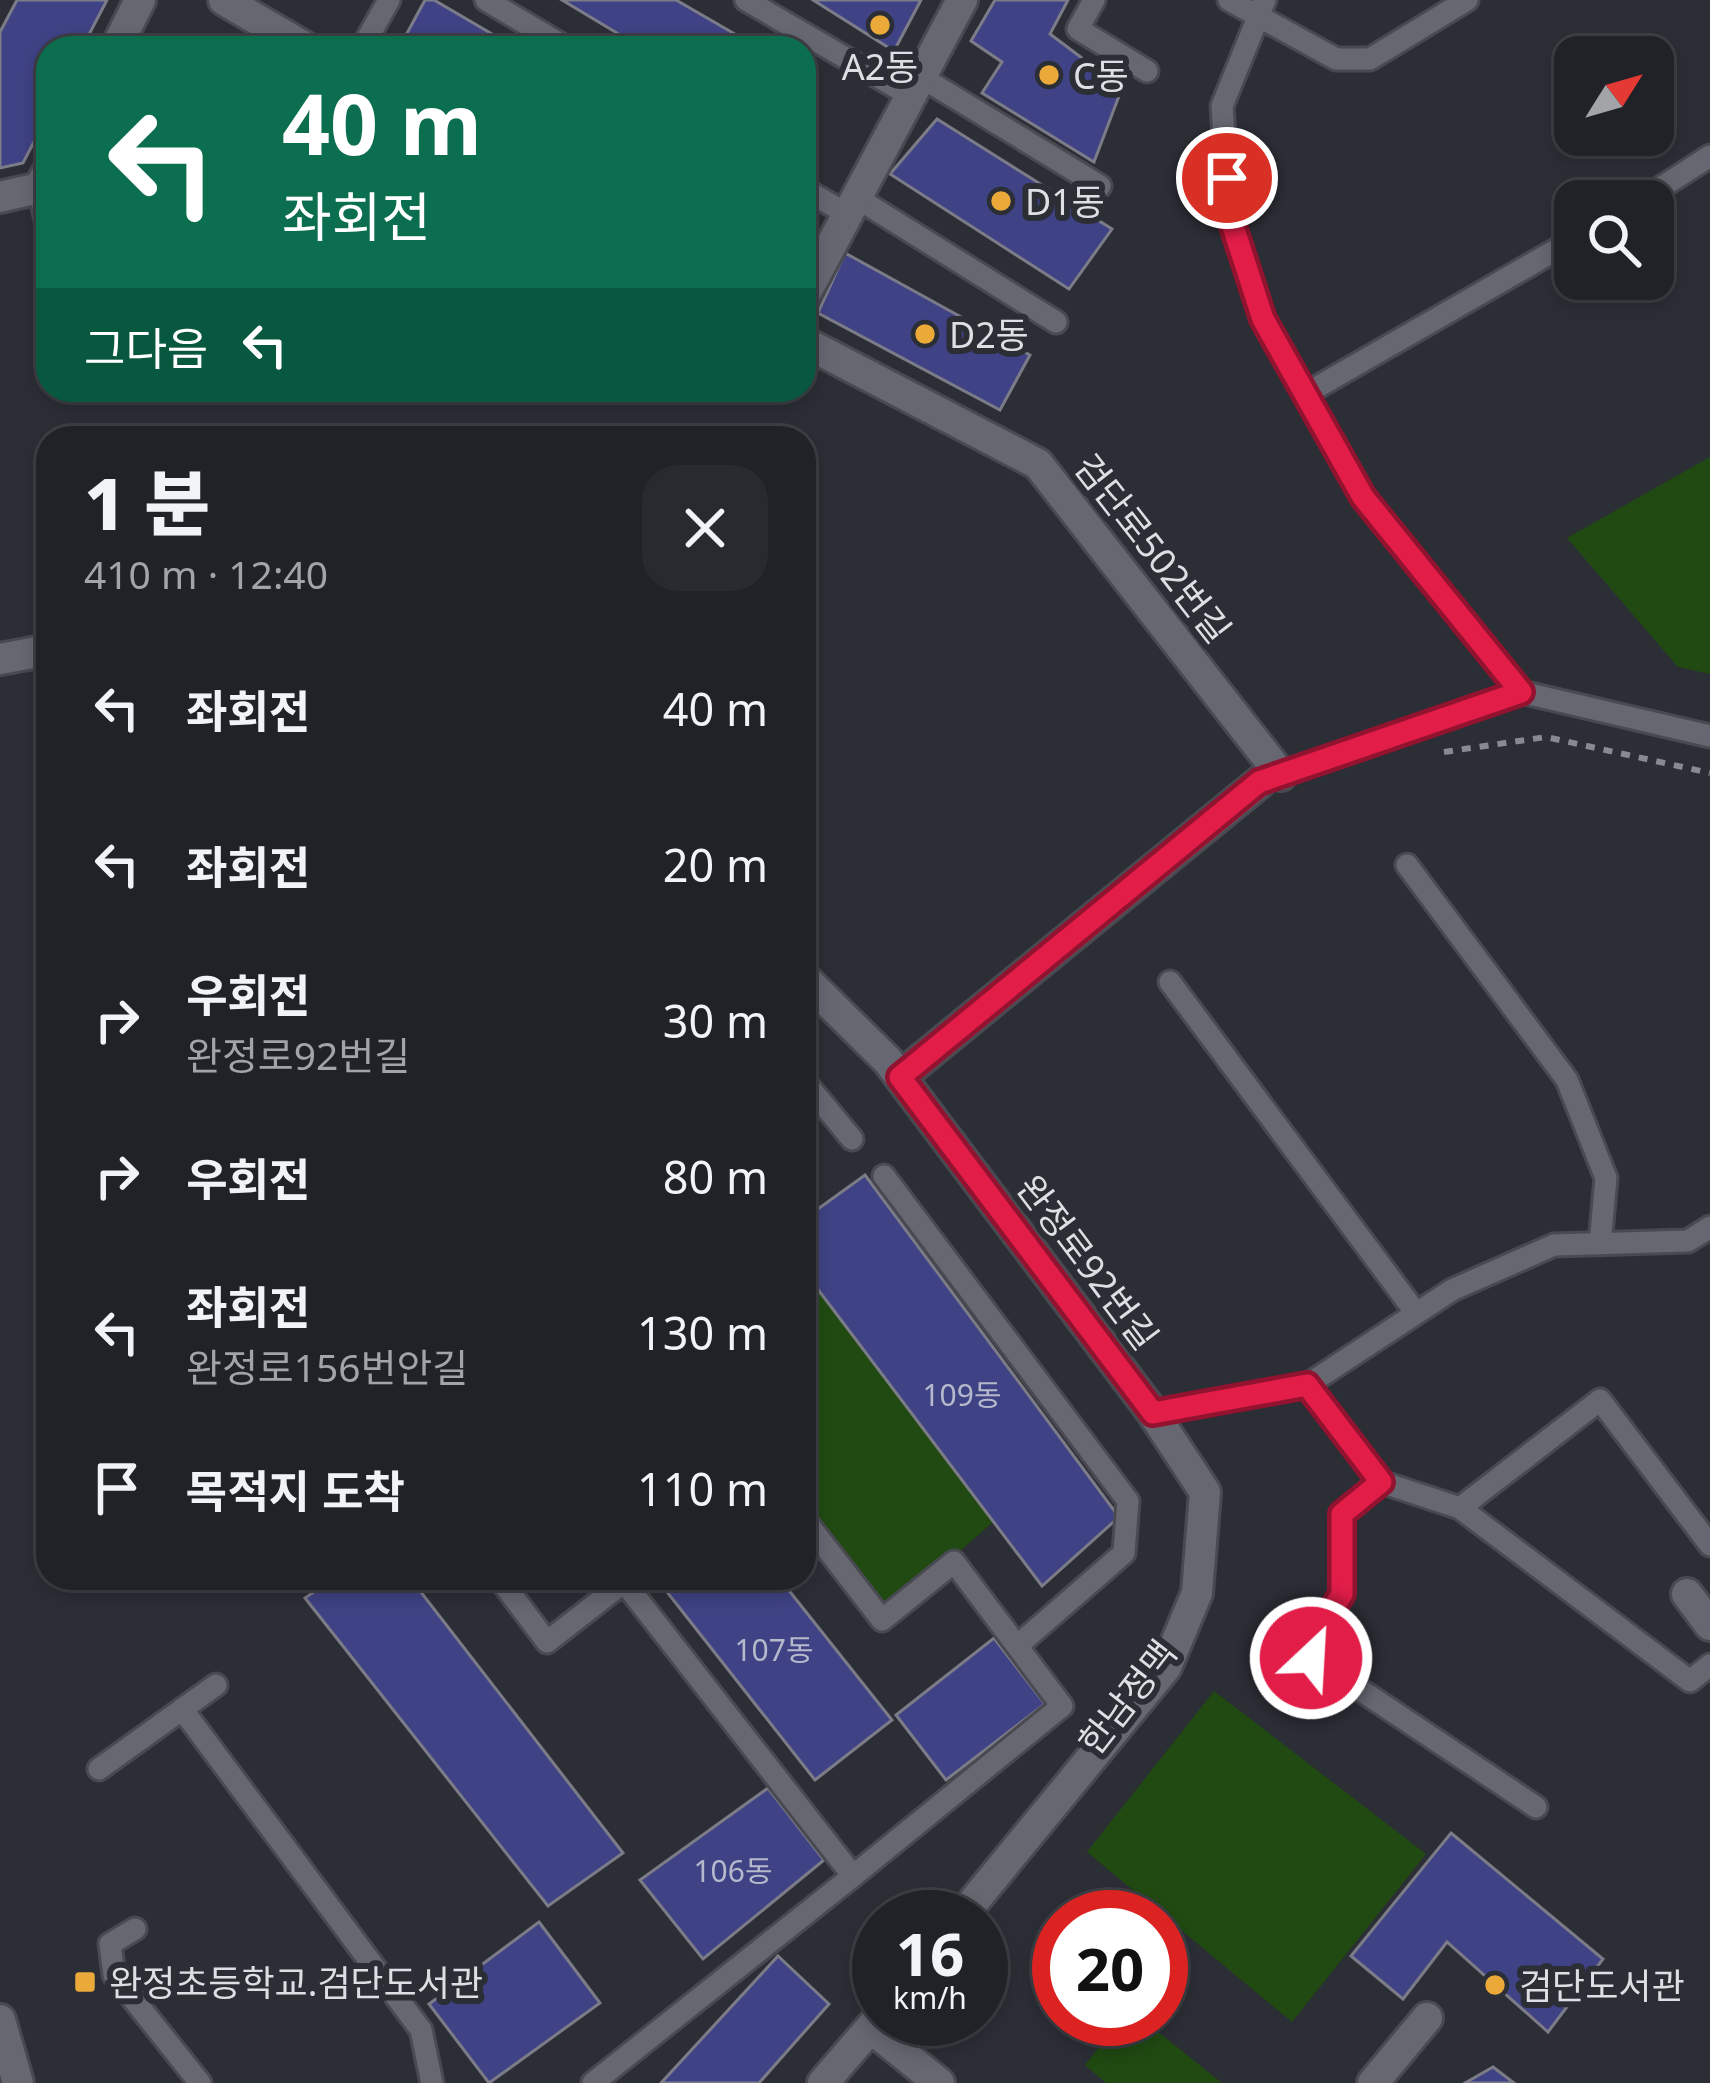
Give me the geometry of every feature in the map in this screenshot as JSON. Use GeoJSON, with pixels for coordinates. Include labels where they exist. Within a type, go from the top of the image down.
{"type":"FeatureCollection","features":[{"type":"Feature","properties":{"kind":"street"},"geometry":{"type":"LineString","coordinates":[[122,36],[140,0]]}},
{"type":"Feature","properties":{"kind":"street"},"geometry":{"type":"LineString","coordinates":[[224,0],[286,36]]}},
{"type":"Feature","properties":{"kind":"street"},"geometry":{"type":"LineString","coordinates":[[816,274],[962,0]]}},
{"type":"Feature","properties":{"kind":"street"},"geometry":{"type":"LineString","coordinates":[[0,197],[36,183]]}},
{"type":"Feature","properties":{"kind":"street","name":"검단로502번길"},"geometry":{"type":"LineString","coordinates":[[816,348],[1038,464],[1270,779]]}},
{"type":"Feature","properties":{"kind":"street"},"geometry":{"type":"LineString","coordinates":[[0,659],[36,652]]}},
{"type":"Feature","properties":{"kind":"street"},"geometry":{"type":"LineString","coordinates":[[900,1077],[1270,779]]}},
{"type":"Feature","properties":{"kind":"street","name":"완정로92번길"},"geometry":{"type":"LineString","coordinates":[[816,990],[900,1077],[1153,1413],[1205,1492],[1197,1593],[1166,1667],[983,1890]]}},
{"type":"Feature","properties":{"kind":"street"},"geometry":{"type":"LineString","coordinates":[[1687,1594],[1710,1625]]}},
{"type":"Feature","properties":{"kind":"street"},"geometry":{"type":"LineString","coordinates":[[1373,2083],[1426,2018]]}},
{"type":"Feature","properties":{"kind":"street"},"geometry":{"type":"LineString","coordinates":[[0,2020],[18,2083]]}},
{"type":"Feature","properties":{"kind":"street"},"geometry":{"type":"LineString","coordinates":[[823,2083],[855,2046]]}},
{"type":"Feature","properties":{"kind":"street"},"geometry":{"type":"LineString","coordinates":[[900,2046],[939,2083]]}},
{"type":"Feature","properties":{"kind":"lane"},"geometry":{"type":"LineString","coordinates":[[369,36],[389,0]]}},
{"type":"Feature","properties":{"kind":"lane"},"geometry":{"type":"LineString","coordinates":[[486,0],[547,36]]}},
{"type":"Feature","properties":{"kind":"lane"},"geometry":{"type":"LineString","coordinates":[[746,0],[1100,186]]}},
{"type":"Feature","properties":{"kind":"lane"},"geometry":{"type":"LineString","coordinates":[[1094,0],[1078,29],[1147,71]]}},
{"type":"Feature","properties":{"kind":"lane"},"geometry":{"type":"LineString","coordinates":[[1229,0],[1260,8],[1336,59],[1370,59],[1467,0]]}},
{"type":"Feature","properties":{"kind":"lane"},"geometry":{"type":"LineString","coordinates":[[1260,8],[1222,106],[1229,214],[1263,319],[1363,497],[1521,692]]}},
{"type":"Feature","properties":{"kind":"lane"},"geometry":{"type":"LineString","coordinates":[[1673,180],[1710,156]]}},
{"type":"Feature","properties":{"kind":"lane"},"geometry":{"type":"LineString","coordinates":[[816,193],[852,206],[1056,322]]}},
{"type":"Feature","properties":{"kind":"lane"},"geometry":{"type":"LineString","coordinates":[[1307,393],[1554,250]]}},
{"type":"Feature","properties":{"kind":"lane"},"geometry":{"type":"LineString","coordinates":[[1270,779],[1521,692],[1710,736]]}},
{"type":"Feature","properties":{"kind":"lane"},"geometry":{"type":"LineString","coordinates":[[1407,865],[1567,1080],[1606,1178],[1600,1244]]}},
{"type":"Feature","properties":{"kind":"lane"},"geometry":{"type":"LineString","coordinates":[[1170,982],[1416,1313]]}},
{"type":"Feature","properties":{"kind":"lane"},"geometry":{"type":"LineString","coordinates":[[816,1096],[852,1139]]}},
{"type":"Feature","properties":{"kind":"lane"},"geometry":{"type":"LineString","coordinates":[[884,1176],[1128,1501],[1124,1552],[1017,1646]]}},
{"type":"Feature","properties":{"kind":"lane"},"geometry":{"type":"LineString","coordinates":[[1153,1413],[1307,1385],[1452,1290],[1554,1245],[1688,1241],[1710,1227]]}},
{"type":"Feature","properties":{"kind":"lane"},"geometry":{"type":"LineString","coordinates":[[1307,1385],[1381,1482],[1460,1508],[1690,1682],[1710,1665]]}},
{"type":"Feature","properties":{"kind":"lane"},"geometry":{"type":"LineString","coordinates":[[1460,1508],[1600,1400],[1710,1545]]}},
{"type":"Feature","properties":{"kind":"lane"},"geometry":{"type":"LineString","coordinates":[[1381,1482],[1342,1514],[1342,1594],[1311,1658],[1536,1807]]}},
{"type":"Feature","properties":{"kind":"lane"},"geometry":{"type":"LineString","coordinates":[[591,2082],[1062,1706],[954,1562],[882,1620],[816,1535]]}},
{"type":"Feature","properties":{"kind":"lane"},"geometry":{"type":"LineString","coordinates":[[508,1590],[547,1642],[614,1590]]}},
{"type":"Feature","properties":{"kind":"lane"},"geometry":{"type":"LineString","coordinates":[[630,1590],[853,1876]]}},
{"type":"Feature","properties":{"kind":"lane"},"geometry":{"type":"LineString","coordinates":[[99,1768],[216,1685]]}},
{"type":"Feature","properties":{"kind":"lane"},"geometry":{"type":"LineString","coordinates":[[182,1709],[421,2030],[432,2083]]}},
{"type":"Feature","properties":{"kind":"lane"},"geometry":{"type":"LineString","coordinates":[[135,1929],[110,1944],[113,1975],[200,2083]]}},
{"type":"Feature","properties":{"kind":"path"},"geometry":{"type":"LineString","coordinates":[[1425,754],[1546,737],[1710,773]]}},
{"type":"Feature","properties":{"kind":"green space"},"geometry":{"type":"Polygon","coordinates":[[[1710,457],[1710,674],[1678,667],[1567,538],[1710,457]]]}},
{"type":"Feature","properties":{"kind":"green space"},"geometry":{"type":"Polygon","coordinates":[[[816,1287],[993,1522],[882,1620],[816,1535],[816,1287]]]}},
{"type":"Feature","properties":{"kind":"green space"},"geometry":{"type":"Polygon","coordinates":[[[1214,1691],[1426,1854],[1292,2022],[1188,1936],[1188,1890],[1133,1890],[1087,1852],[1214,1691]]]}},
{"type":"Feature","properties":{"kind":"green space"},"geometry":{"type":"Polygon","coordinates":[[[1100,2046],[1176,2046],[1222,2083],[1106,2083],[1085,2065],[1100,2046]]]}},
{"type":"Feature","properties":{"kind":"building"},"geometry":{"type":"Polygon","coordinates":[[[17,0],[107,0],[88,36],[36,36],[36,138],[23,163],[0,168],[0,32],[17,0]]]}},
{"type":"Feature","properties":{"kind":"building"},"geometry":{"type":"Polygon","coordinates":[[[425,0],[434,0],[496,36],[406,36],[425,0]]]}},
{"type":"Feature","properties":{"kind":"building"},"geometry":{"type":"Polygon","coordinates":[[[562,0],[676,0],[738,36],[622,36],[562,0]]]}},
{"type":"Feature","properties":{"kind":"building","name":"A2동"},"geometry":{"type":"Polygon","coordinates":[[[813,0],[921,0],[894,51],[813,0]]]}},
{"type":"Feature","properties":{"kind":"building","name":"C동"},"geometry":{"type":"Polygon","coordinates":[[[995,0],[1068,0],[1050,34],[1122,88],[1094,162],[982,93],[1002,62],[971,41],[995,0]]]}},
{"type":"Feature","properties":{"kind":"building","name":"D1동"},"geometry":{"type":"Polygon","coordinates":[[[937,119],[1112,229],[1069,289],[890,174],[937,119]]]}},
{"type":"Feature","properties":{"kind":"building","name":"D2동"},"geometry":{"type":"Polygon","coordinates":[[[845,253],[1030,355],[1000,410],[818,313],[845,253]]]}},
{"type":"Feature","properties":{"kind":"building"},"geometry":{"type":"Polygon","coordinates":[[[865,1175],[1119,1517],[1042,1586],[816,1287],[816,1210],[865,1175]]]}},
{"type":"Feature","properties":{"kind":"building"},"geometry":{"type":"Polygon","coordinates":[[[317,1590],[419,1590],[623,1853],[548,1906],[305,1598],[317,1590]]]}},
{"type":"Feature","properties":{"kind":"building"},"geometry":{"type":"Polygon","coordinates":[[[665,1590],[789,1590],[892,1720],[815,1780],[665,1590]]]}},
{"type":"Feature","properties":{"kind":"building"},"geometry":{"type":"Polygon","coordinates":[[[994,1638],[1045,1704],[946,1780],[896,1715],[994,1638]]]}},
{"type":"Feature","properties":{"kind":"building"},"geometry":{"type":"Polygon","coordinates":[[[768,1788],[824,1860],[703,1959],[640,1880],[768,1788]]]}},
{"type":"Feature","properties":{"kind":"building","name":"검단도서관"},"geometry":{"type":"Polygon","coordinates":[[[1451,1833],[1603,1959],[1548,2032],[1447,1942],[1403,1999],[1351,1956],[1451,1833]]]}},
{"type":"Feature","properties":{"kind":"building"},"geometry":{"type":"Polygon","coordinates":[[[539,1922],[600,2003],[489,2083],[429,2004],[539,1922]]]}},
{"type":"Feature","properties":{"kind":"building"},"geometry":{"type":"Polygon","coordinates":[[[778,1956],[829,2004],[759,2083],[661,2083],[778,1956]]]}},
{"type":"Feature","properties":{"kind":"building"},"geometry":{"type":"Polygon","coordinates":[[[1493,2067],[1514,2083],[1465,2083],[1493,2067]]]}},
{"type":"Feature","properties":{"kind":"place","name":"A2동"},"geometry":{"type":"Point","coordinates":[880,25]}},
{"type":"Feature","properties":{"kind":"place","name":"C동"},"geometry":{"type":"Point","coordinates":[1049,75]}},
{"type":"Feature","properties":{"kind":"place","name":"D1동"},"geometry":{"type":"Point","coordinates":[1001,201]}},
{"type":"Feature","properties":{"kind":"place","name":"D2동"},"geometry":{"type":"Point","coordinates":[925,334]}},
{"type":"Feature","properties":{"kind":"place","name":"완정초등학교.검단도서관"},"geometry":{"type":"Point","coordinates":[85,1982]}},
{"type":"Feature","properties":{"kind":"place","name":"검단도서관"},"geometry":{"type":"Point","coordinates":[1495,1985]}},
{"type":"Feature","properties":{"kind":"route"},"geometry":{"type":"LineString","coordinates":[[1227,178],[1229,214],[1263,319],[1363,497],[1521,692],[1259,782],[900,1077],[1153,1413],[1307,1385],[1381,1482],[1342,1514],[1342,1594],[1311,1658]]}}]}
